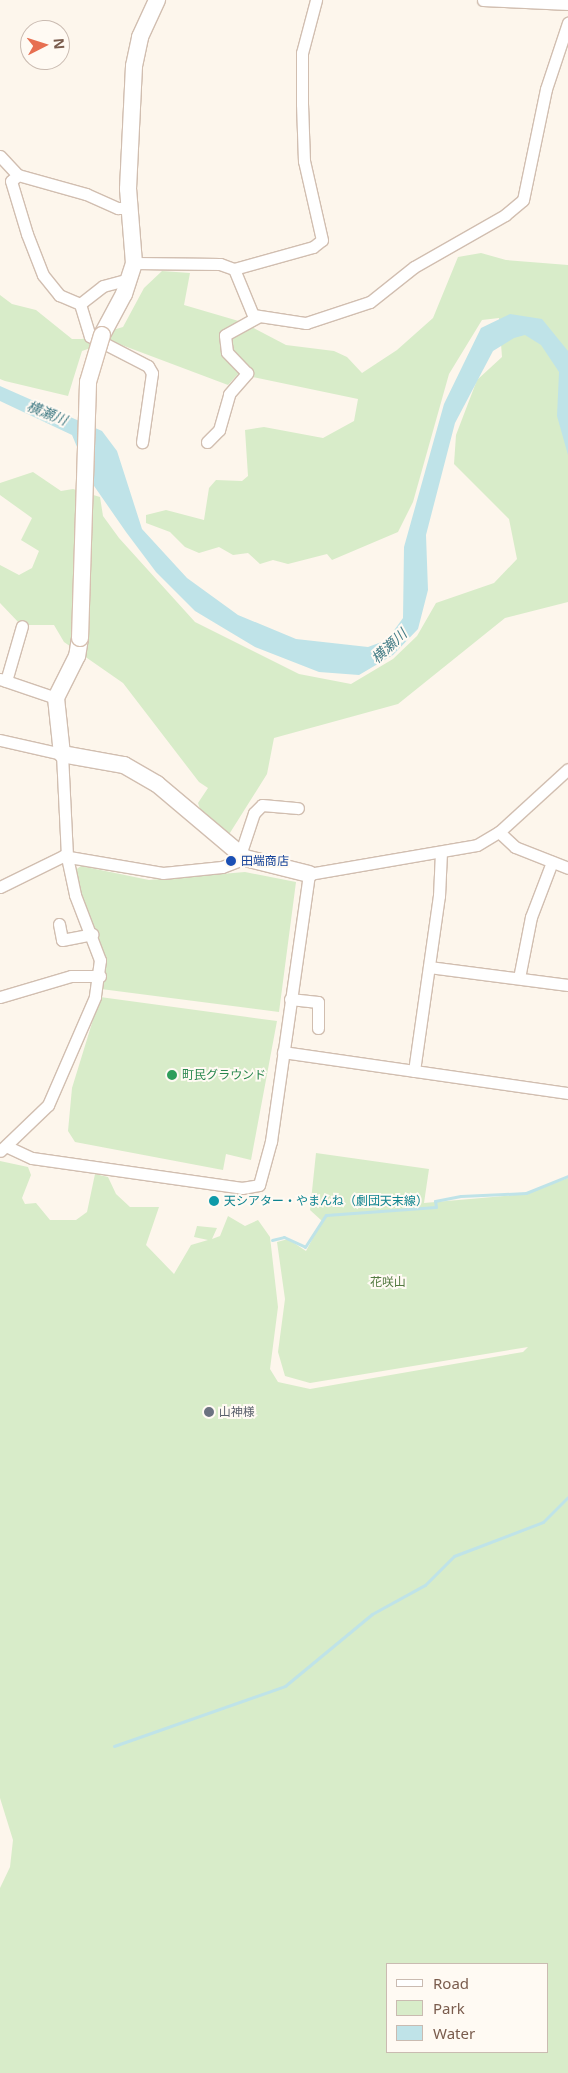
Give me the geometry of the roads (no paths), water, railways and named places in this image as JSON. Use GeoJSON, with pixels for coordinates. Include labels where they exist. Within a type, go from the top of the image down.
{"type":"FeatureCollection","features":[{"type":"Feature","properties":{"kind":"street"},"geometry":{"type":"LineString","coordinates":[[157,0],[140,38],[134,66],[129,208],[132,271],[102,335],[88,382],[80,638],[77,656],[56,698],[62,754],[67,858],[75,895],[92,934],[100,976],[48,1105],[4,1149],[32,1158],[252,1188],[262,1182],[310,874]]}},
{"type":"Feature","properties":{"kind":"street"},"geometry":{"type":"LineString","coordinates":[[80,304],[103,286],[132,271],[212,264],[234,270],[313,247],[322,240],[304,158],[302,96],[302,53],[316,0]]}},
{"type":"Feature","properties":{"kind":"street"},"geometry":{"type":"LineString","coordinates":[[483,0],[568,4]]}},
{"type":"Feature","properties":{"kind":"street"},"geometry":{"type":"LineString","coordinates":[[234,270],[246,305],[258,317],[300,324],[362,306],[414,267],[458,245],[524,200],[546,89],[568,23]]}},
{"type":"Feature","properties":{"kind":"street"},"geometry":{"type":"LineString","coordinates":[[0,156],[18,175],[86,194],[118,208],[129,208]]}},
{"type":"Feature","properties":{"kind":"street"},"geometry":{"type":"LineString","coordinates":[[18,175],[11,181],[43,275],[59,295],[80,304],[90,336],[148,366],[152,373],[142,442]]}},
{"type":"Feature","properties":{"kind":"street"},"geometry":{"type":"LineString","coordinates":[[207,442],[219,430],[229,394],[247,373],[227,352],[225,335],[258,317]]}},
{"type":"Feature","properties":{"kind":"street"},"geometry":{"type":"LineString","coordinates":[[22,626],[3,680],[56,698]]}},
{"type":"Feature","properties":{"kind":"street"},"geometry":{"type":"LineString","coordinates":[[0,740],[62,754],[112,760],[141,774],[242,856],[310,874],[477,845],[498,832],[568,769]]}},
{"type":"Feature","properties":{"kind":"street"},"geometry":{"type":"LineString","coordinates":[[0,887],[48,860],[67,858],[163,873],[222,867],[242,856],[254,813],[262,805],[298,808]]}},
{"type":"Feature","properties":{"kind":"street"},"geometry":{"type":"LineString","coordinates":[[498,832],[515,847],[568,868]]}},
{"type":"Feature","properties":{"kind":"street"},"geometry":{"type":"LineString","coordinates":[[414,1071],[429,967],[441,852]]}},
{"type":"Feature","properties":{"kind":"street"},"geometry":{"type":"LineString","coordinates":[[519,978],[531,918],[552,862]]}},
{"type":"Feature","properties":{"kind":"street"},"geometry":{"type":"LineString","coordinates":[[59,924],[62,940],[92,934]]}},
{"type":"Feature","properties":{"kind":"street"},"geometry":{"type":"LineString","coordinates":[[429,967],[568,985]]}},
{"type":"Feature","properties":{"kind":"street"},"geometry":{"type":"LineString","coordinates":[[0,997],[72,976],[100,976]]}},
{"type":"Feature","properties":{"kind":"street"},"geometry":{"type":"LineString","coordinates":[[290,998],[318,1002],[318,1028]]}},
{"type":"Feature","properties":{"kind":"street"},"geometry":{"type":"LineString","coordinates":[[283,1052],[568,1092]]}},
{"type":"Feature","properties":{"kind":"water","name":"横瀬川"},"geometry":{"type":"Polygon","coordinates":[[[510,314],[542,319],[568,351],[568,455],[557,416],[559,372],[541,345],[525,335],[514,338],[493,351],[455,423],[426,535],[428,590],[418,629],[393,655],[359,675],[319,672],[255,647],[195,611],[156,572],[126,532],[92,483],[72,435],[0,401],[0,386],[102,431],[117,451],[142,529],[187,578],[238,615],[296,639],[368,647],[387,640],[403,618],[404,547],[444,404],[481,328],[510,314]]]}},
{"type":"Feature","properties":{"kind":"waterway"},"geometry":{"type":"LineString","coordinates":[[272,1240],[284,1237],[305,1247],[326,1215],[436,1207],[435,1201],[461,1196],[526,1193],[568,1176]]}},
{"type":"Feature","properties":{"kind":"waterway"},"geometry":{"type":"LineString","coordinates":[[114,1746],[285,1686],[372,1614],[425,1585],[454,1556],[543,1522],[568,1497]]}},
{"type":"Feature","properties":{"kind":"place","name":"田端商店"},"geometry":{"type":"Point","coordinates":[231,861]}},
{"type":"Feature","properties":{"kind":"place","name":"町民グラウンド"},"geometry":{"type":"Point","coordinates":[172,1075]}},
{"type":"Feature","properties":{"kind":"place","name":"天シアター・やまんね（劇団天末線）"},"geometry":{"type":"Point","coordinates":[214,1201]}},
{"type":"Feature","properties":{"kind":"place","name":"山神様"},"geometry":{"type":"Point","coordinates":[209,1412]}},
{"type":"Feature","properties":{"kind":"park label","name":"花咲山"},"geometry":{"type":"Point","coordinates":[388,1282]}}]}
